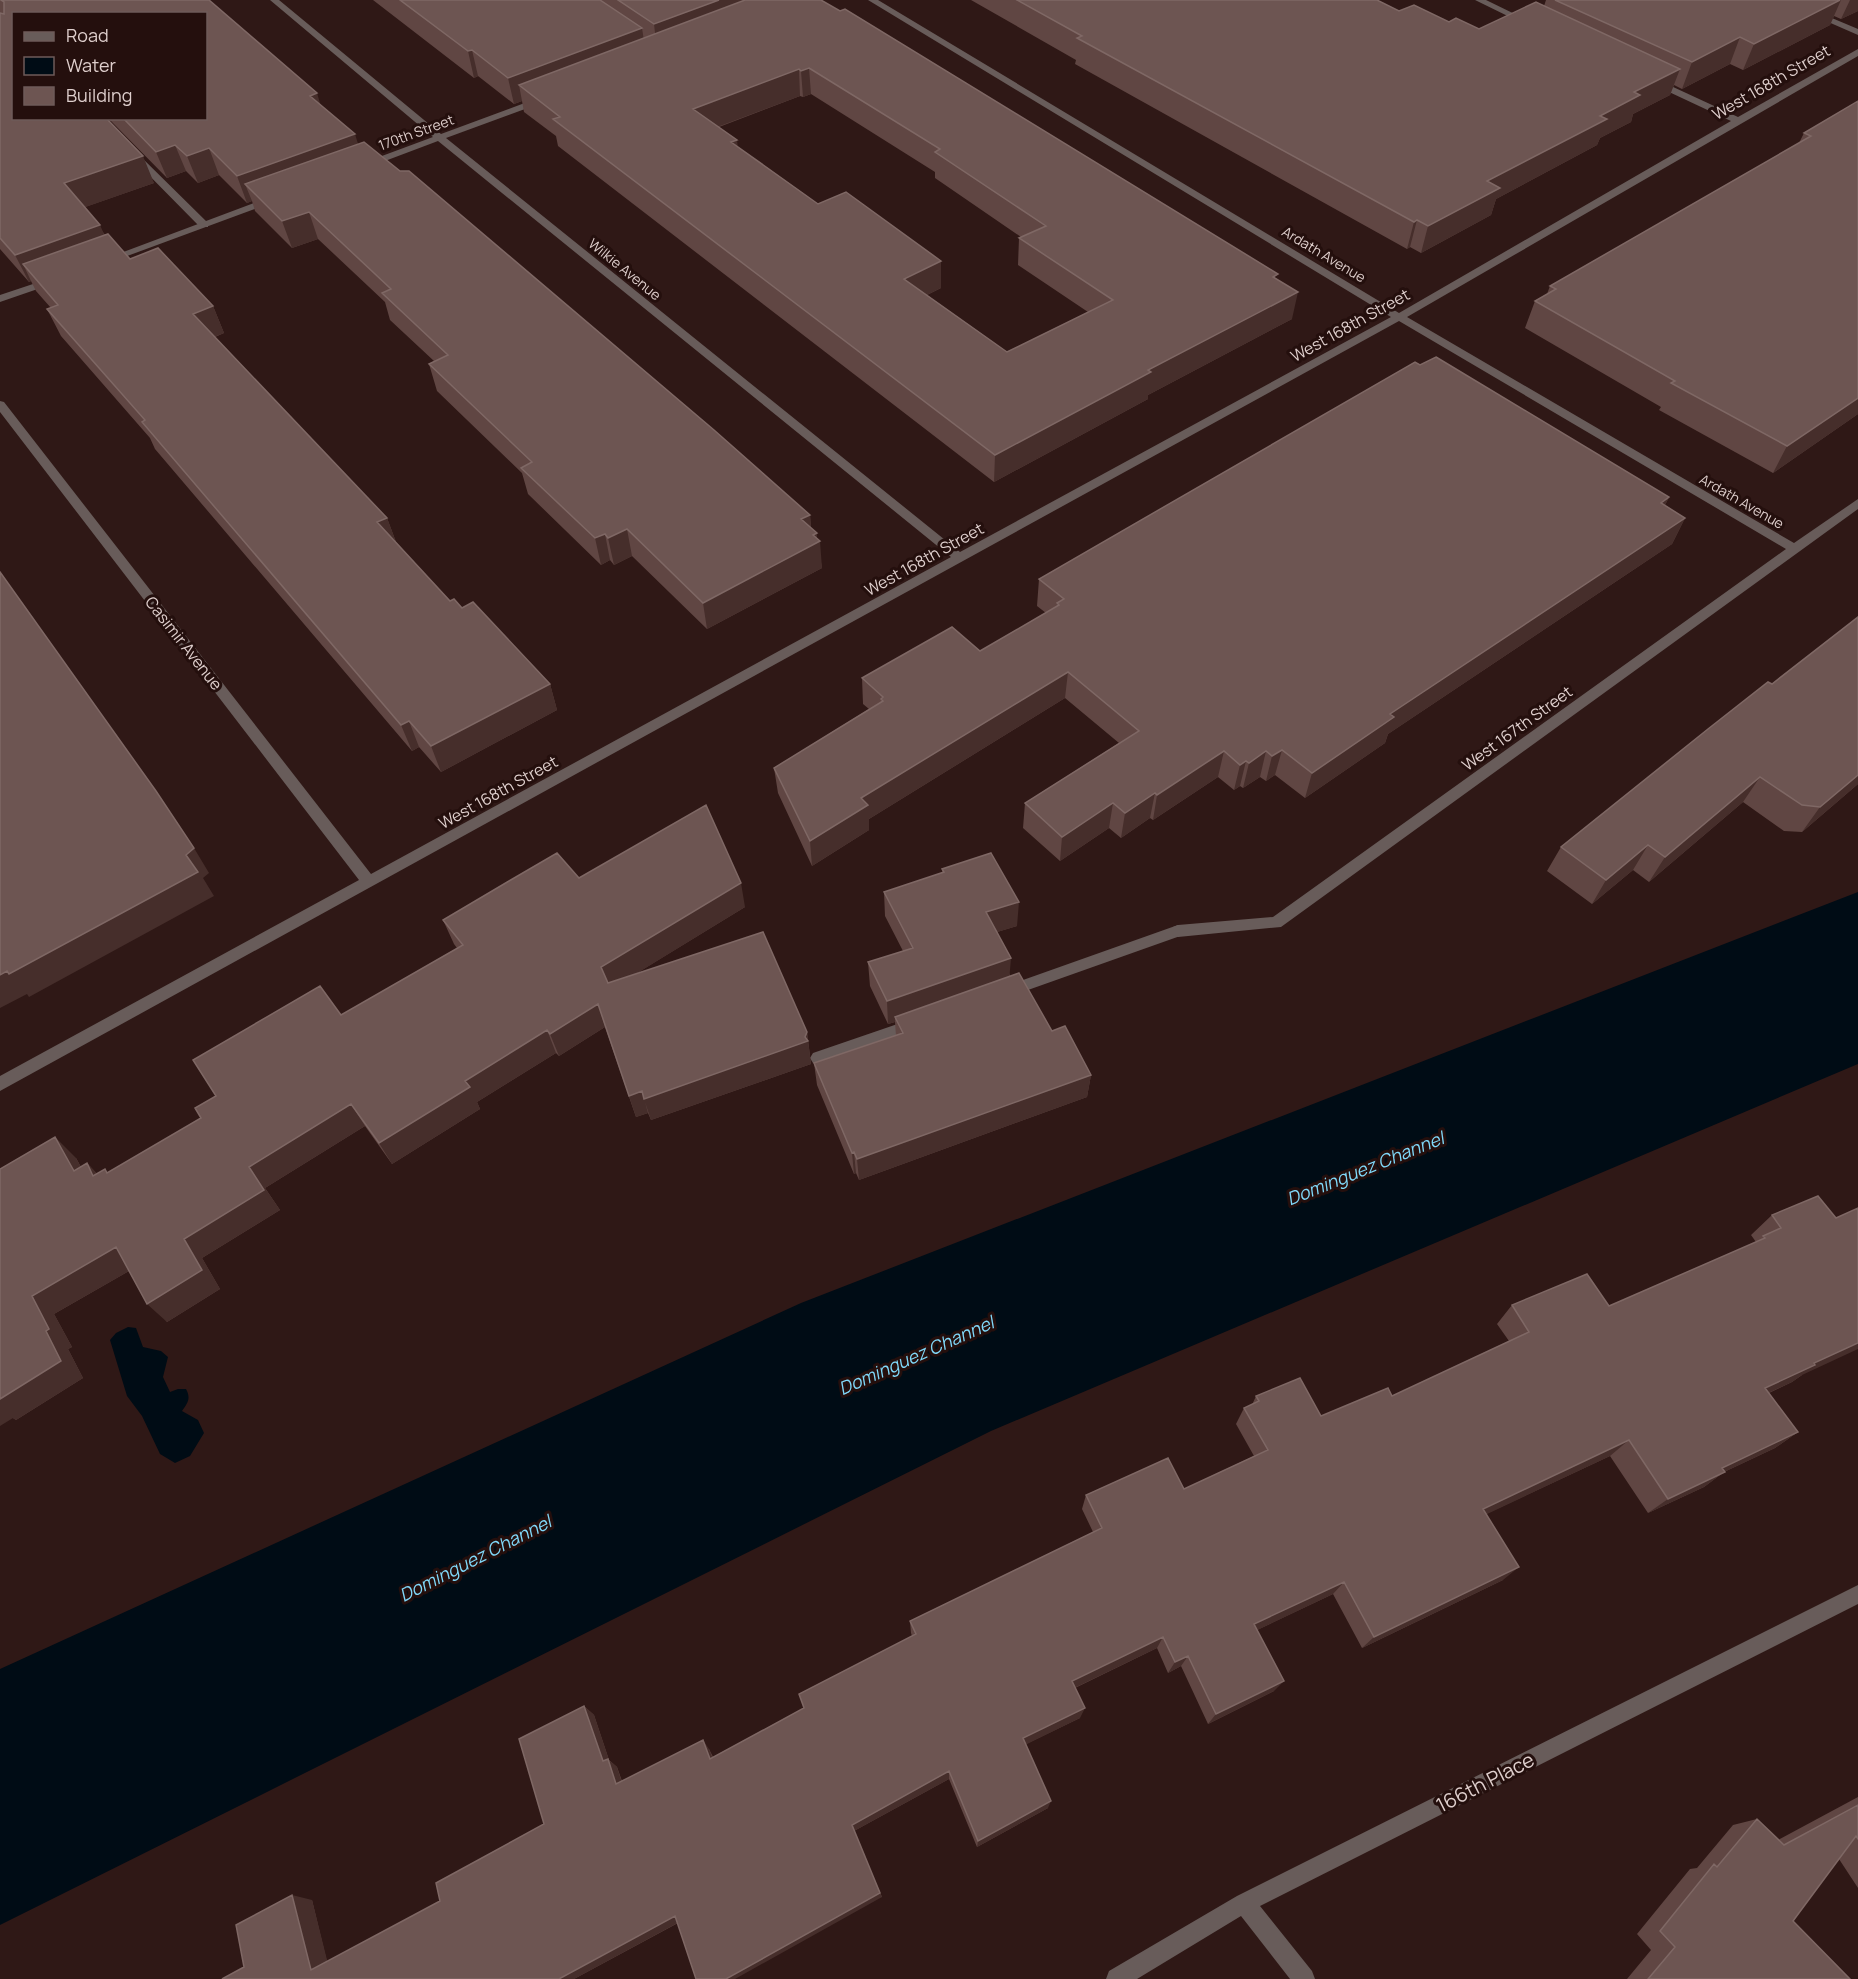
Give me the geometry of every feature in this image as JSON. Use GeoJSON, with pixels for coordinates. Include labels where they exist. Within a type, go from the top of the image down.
{"type":"FeatureCollection","features":[{"type":"Feature","properties":{"kind":"street","name":"Wilkie Avenue"},"geometry":{"type":"LineString","coordinates":[[274,0],[440,138],[960,558]]}},
{"type":"Feature","properties":{"kind":"street","name":"Ardath Avenue"},"geometry":{"type":"LineString","coordinates":[[872,0],[1399,317],[1794,548]]}},
{"type":"Feature","properties":{"kind":"street"},"geometry":{"type":"LineString","coordinates":[[1479,0],[1533,25]]}},
{"type":"Feature","properties":{"kind":"street"},"geometry":{"type":"LineString","coordinates":[[1782,0],[1858,32]]}},
{"type":"Feature","properties":{"kind":"street","name":"West 168th Street"},"geometry":{"type":"LineString","coordinates":[[0,1084],[1399,317],[1736,120],[1858,52]]}},
{"type":"Feature","properties":{"kind":"street"},"geometry":{"type":"LineString","coordinates":[[1651,80],[1736,120]]}},
{"type":"Feature","properties":{"kind":"street","name":"170th Street"},"geometry":{"type":"LineString","coordinates":[[361,167],[549,97]]}},
{"type":"Feature","properties":{"kind":"street"},"geometry":{"type":"LineString","coordinates":[[130,151],[204,225]]}},
{"type":"Feature","properties":{"kind":"street"},"geometry":{"type":"LineString","coordinates":[[97,264],[283,196]]}},
{"type":"Feature","properties":{"kind":"street"},"geometry":{"type":"LineString","coordinates":[[0,299],[64,276]]}},
{"type":"Feature","properties":{"kind":"street","name":"Casimir Avenue"},"geometry":{"type":"LineString","coordinates":[[0,404],[369,882]]}},
{"type":"Feature","properties":{"kind":"street","name":"West 167th Street"},"geometry":{"type":"LineString","coordinates":[[998,995],[1178,931],[1276,923],[1858,503]]}},
{"type":"Feature","properties":{"kind":"street"},"geometry":{"type":"LineString","coordinates":[[818,1058],[931,1018]]}},
{"type":"Feature","properties":{"kind":"street","name":"166th Place"},"geometry":{"type":"LineString","coordinates":[[1117,1979],[1244,1904],[1858,1594]]}},
{"type":"Feature","properties":{"kind":"street"},"geometry":{"type":"LineString","coordinates":[[1244,1904],[1304,1979]]}},
{"type":"Feature","properties":{"kind":"water","name":"Dominguez Channel"},"geometry":{"type":"Polygon","coordinates":[[[1858,892],[1858,1064],[991,1431],[0,1925],[0,1669],[801,1303],[1858,892]]]}},
{"type":"Feature","properties":{"kind":"water"},"geometry":{"type":"Polygon","coordinates":[[[128,1327],[136,1328],[143,1347],[161,1351],[168,1357],[163,1377],[170,1392],[186,1389],[188,1400],[182,1411],[198,1420],[204,1433],[190,1456],[175,1463],[160,1454],[142,1416],[127,1396],[110,1340],[116,1333],[128,1327]]]}},
{"type":"Feature","properties":{"kind":"building"},"geometry":{"type":"Polygon","coordinates":[[[1,0],[209,0],[317,93],[310,96],[355,134],[237,176],[209,148],[187,156],[175,145],[156,152],[125,120],[207,120],[207,12],[12,12],[12,120],[108,120],[143,156],[64,183],[100,225],[15,255],[0,238],[0,13],[4,14],[4,2],[1,0]]]}},
{"type":"Feature","properties":{"kind":"building"},"geometry":{"type":"Polygon","coordinates":[[[400,0],[600,0],[642,28],[508,78],[400,0]]]}},
{"type":"Feature","properties":{"kind":"building"},"geometry":{"type":"Polygon","coordinates":[[[618,0],[719,0],[654,24],[618,0]]]}},
{"type":"Feature","properties":{"kind":"building"},"geometry":{"type":"Polygon","coordinates":[[[745,0],[821,0],[840,11],[845,9],[1278,274],[1273,277],[1298,292],[1148,370],[1151,372],[995,455],[553,119],[560,117],[519,85],[745,0]],[[809,68],[801,71],[799,69],[693,109],[737,140],[731,142],[818,204],[846,192],[941,261],[904,279],[1007,352],[1113,300],[1019,238],[1046,226],[935,152],[940,149],[809,68]]]}},
{"type":"Feature","properties":{"kind":"building"},"geometry":{"type":"Polygon","coordinates":[[[1017,0],[1377,0],[1399,11],[1414,5],[1449,22],[1456,18],[1479,29],[1536,2],[1680,69],[1634,92],[1640,95],[1600,116],[1607,119],[1487,181],[1500,188],[1428,226],[1417,220],[1414,222],[1077,38],[1082,36],[1017,0]]]}},
{"type":"Feature","properties":{"kind":"building"},"geometry":{"type":"Polygon","coordinates":[[[1555,0],[1840,0],[1754,44],[1740,37],[1692,62],[1555,0]]]}},
{"type":"Feature","properties":{"kind":"building"},"geometry":{"type":"Polygon","coordinates":[[[1858,101],[1858,398],[1787,446],[1671,383],[1675,381],[1535,301],[1556,289],[1550,286],[1811,136],[1804,133],[1858,101]]]}},
{"type":"Feature","properties":{"kind":"building"},"geometry":{"type":"Polygon","coordinates":[[[364,142],[400,171],[409,171],[714,430],[810,515],[801,519],[817,533],[813,535],[820,541],[703,603],[627,529],[608,538],[605,534],[595,538],[521,468],[532,462],[429,364],[448,355],[382,293],[391,289],[309,212],[282,221],[245,184],[364,142]]]}},
{"type":"Feature","properties":{"kind":"building"},"geometry":{"type":"Polygon","coordinates":[[[108,234],[130,259],[158,248],[213,306],[193,314],[387,518],[377,522],[450,601],[454,599],[462,608],[473,602],[550,684],[431,746],[409,721],[401,725],[142,422],[145,420],[47,309],[58,305],[23,264],[108,234]]]}},
{"type":"Feature","properties":{"kind":"building"},"geometry":{"type":"Polygon","coordinates":[[[1436,357],[1669,497],[1661,503],[1685,518],[1390,714],[1394,717],[1312,773],[1282,750],[1272,756],[1266,751],[1249,763],[1246,761],[1240,765],[1224,751],[1125,813],[1113,803],[1062,837],[1025,803],[1139,731],[1068,672],[861,798],[868,805],[810,841],[774,768],[883,701],[881,699],[883,697],[862,678],[952,627],[980,651],[1059,605],[1057,603],[1064,599],[1039,579],[1415,362],[1420,365],[1436,357]]]}},
{"type":"Feature","properties":{"kind":"building"},"geometry":{"type":"Polygon","coordinates":[[[0,572],[194,848],[186,855],[198,872],[9,974],[7,971],[0,975],[0,572]]]}},
{"type":"Feature","properties":{"kind":"building"},"geometry":{"type":"Polygon","coordinates":[[[1858,617],[1858,775],[1820,807],[1802,805],[1760,777],[1665,857],[1648,845],[1606,880],[1561,847],[1768,682],[1772,684],[1858,617]]]}},
{"type":"Feature","properties":{"kind":"building"},"geometry":{"type":"Polygon","coordinates":[[[706,805],[741,883],[601,967],[608,983],[763,932],[807,1032],[805,1037],[808,1041],[644,1099],[642,1091],[629,1096],[598,1004],[550,1034],[547,1030],[465,1081],[470,1087],[379,1143],[351,1104],[249,1167],[264,1190],[184,1239],[202,1270],[147,1304],[116,1247],[32,1296],[49,1329],[46,1331],[61,1361],[0,1399],[0,1169],[55,1137],[74,1171],[87,1163],[93,1176],[105,1169],[107,1173],[201,1118],[195,1108],[216,1096],[193,1060],[320,986],[341,1015],[463,945],[443,920],[557,853],[579,878],[706,805]]]}},
{"type":"Feature","properties":{"kind":"building"},"geometry":{"type":"Polygon","coordinates":[[[991,853],[1019,902],[986,912],[1011,958],[887,1001],[868,962],[913,948],[884,892],[991,853]]]}},
{"type":"Feature","properties":{"kind":"building"},"geometry":{"type":"Polygon","coordinates":[[[1019,973],[1052,1031],[1065,1026],[1091,1075],[857,1159],[854,1152],[852,1153],[814,1063],[903,1033],[895,1017],[1019,973]]]}},
{"type":"Feature","properties":{"kind":"building"},"geometry":{"type":"Polygon","coordinates":[[[1818,1196],[1836,1218],[1858,1208],[1858,1343],[1765,1388],[1798,1432],[1722,1468],[1725,1472],[1668,1499],[1629,1440],[1483,1509],[1519,1567],[1374,1637],[1344,1582],[1254,1624],[1284,1681],[1216,1714],[1188,1656],[1175,1662],[1163,1637],[1072,1681],[1085,1708],[1023,1738],[1051,1801],[978,1841],[949,1771],[852,1825],[880,1893],[726,1979],[696,1979],[675,1916],[559,1979],[222,1979],[244,1967],[236,1925],[292,1895],[311,1970],[440,1901],[436,1883],[544,1824],[519,1739],[584,1706],[603,1761],[608,1759],[616,1784],[703,1740],[710,1759],[804,1708],[799,1694],[916,1634],[910,1621],[1102,1528],[1086,1495],[1168,1458],[1184,1489],[1268,1450],[1244,1408],[1259,1401],[1256,1396],[1300,1378],[1321,1416],[1388,1388],[1392,1396],[1529,1332],[1512,1305],[1587,1274],[1609,1306],[1765,1238],[1763,1236],[1781,1228],[1772,1215],[1818,1196]]]}},
{"type":"Feature","properties":{"kind":"building"},"geometry":{"type":"Polygon","coordinates":[[[1858,1805],[1858,1839],[1856,1836],[1793,1921],[1850,1979],[1648,1979],[1675,1947],[1660,1931],[1714,1864],[1717,1867],[1757,1819],[1784,1845],[1858,1805]]]}}]}
